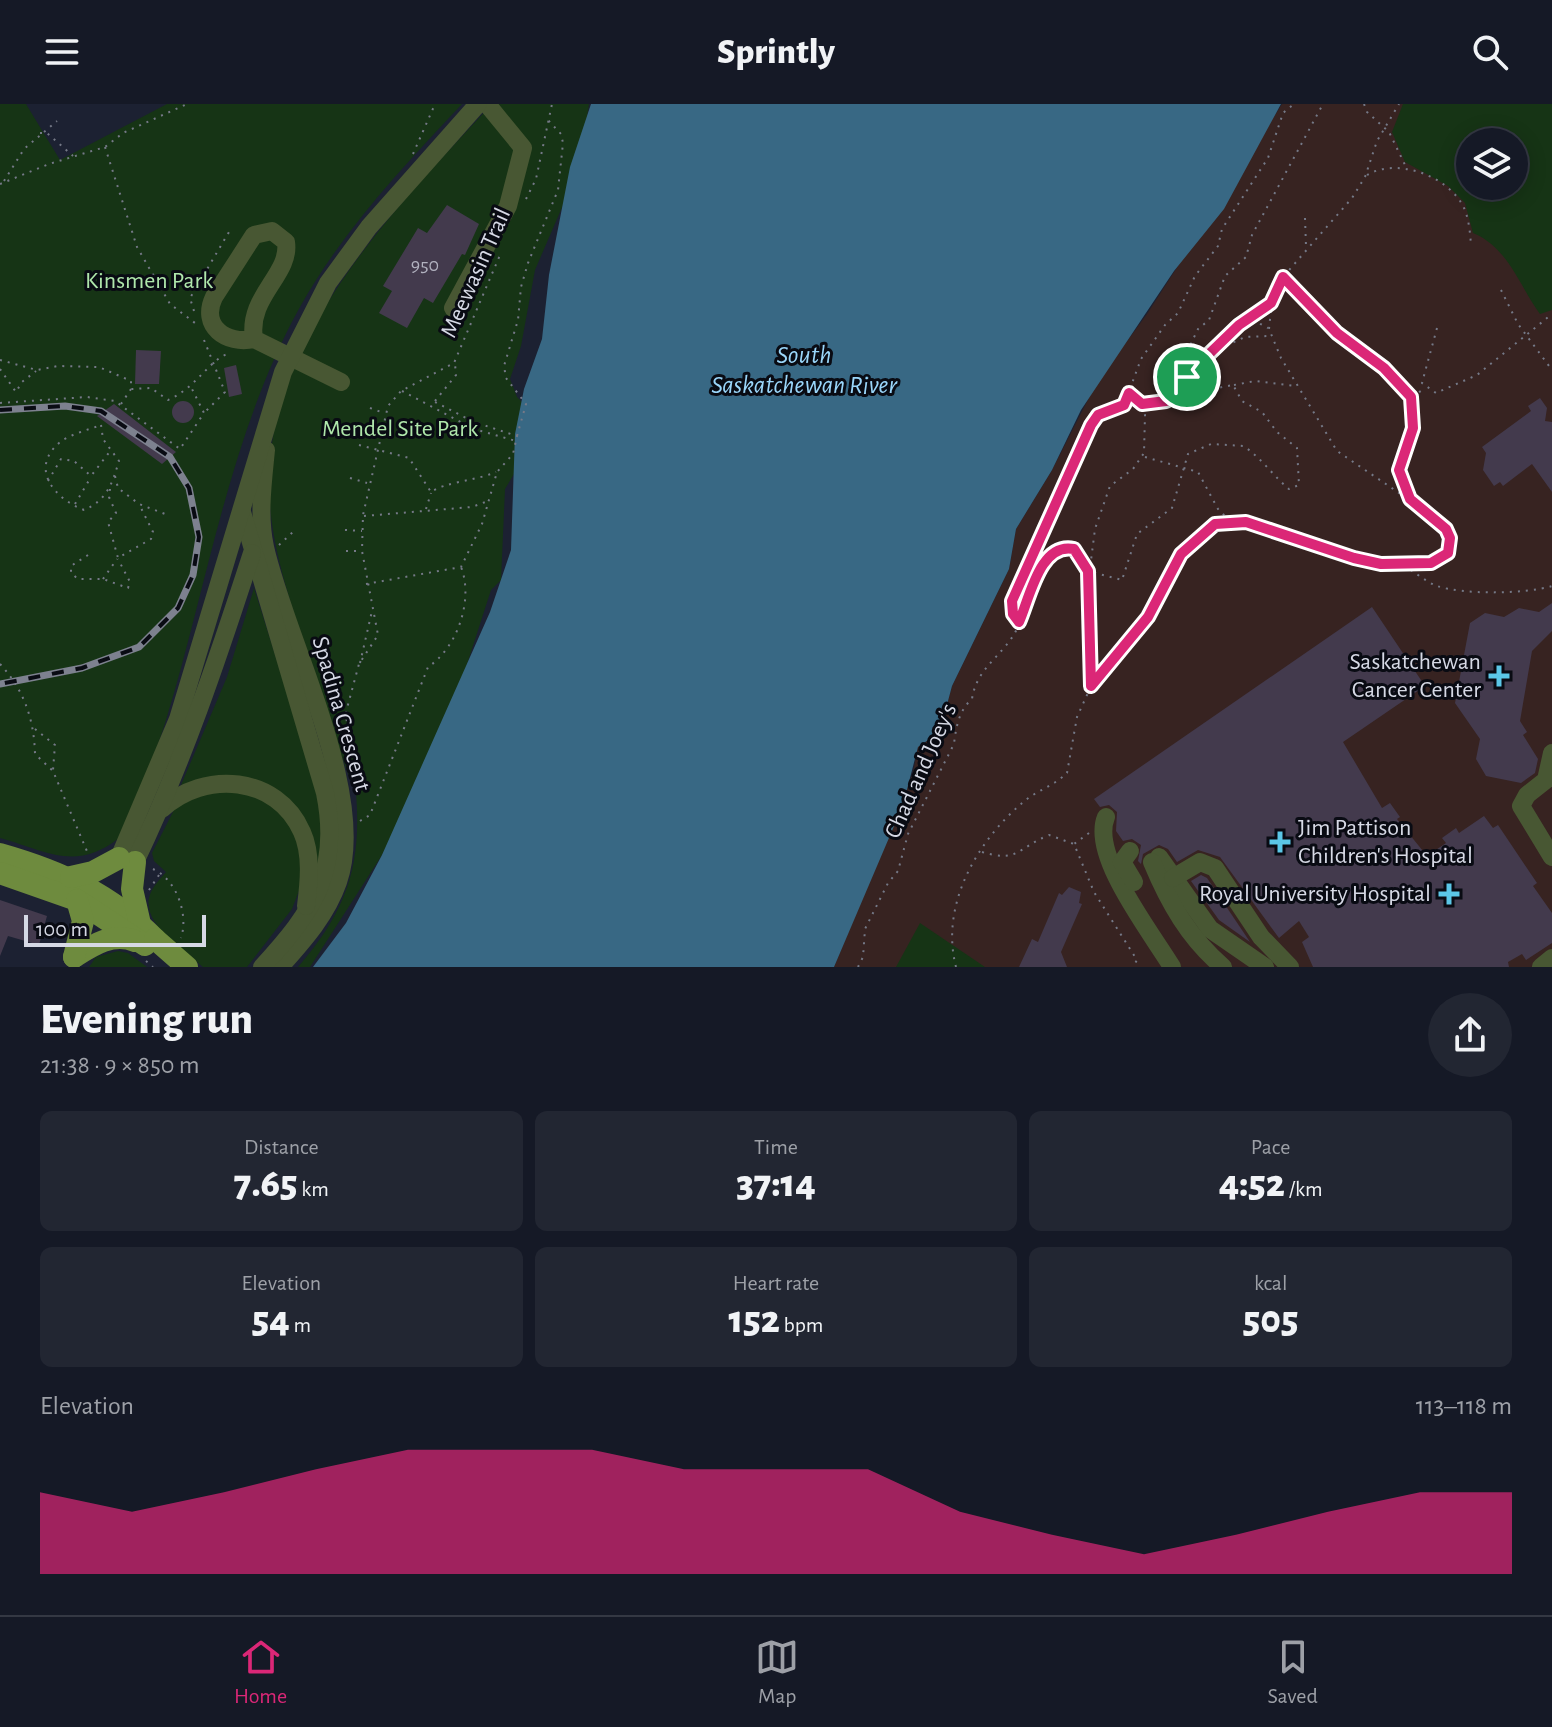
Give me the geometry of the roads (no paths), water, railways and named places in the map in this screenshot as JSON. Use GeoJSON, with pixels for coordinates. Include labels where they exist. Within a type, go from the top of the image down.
{"type":"FeatureCollection","features":[{"type":"Feature","properties":{"kind":"main road"},"geometry":{"type":"LineString","coordinates":[[0,854],[71,877],[187,967]]}},
{"type":"Feature","properties":{"kind":"main road"},"geometry":{"type":"LineString","coordinates":[[71,877],[132,861],[132,889],[147,936],[170,967]]}},
{"type":"Feature","properties":{"kind":"main road"},"geometry":{"type":"LineString","coordinates":[[0,873],[77,900],[147,936]]}},
{"type":"Feature","properties":{"kind":"main road"},"geometry":{"type":"LineString","coordinates":[[69,962],[83,921],[77,900]]}},
{"type":"Feature","properties":{"kind":"main road"},"geometry":{"type":"LineString","coordinates":[[69,962],[93,945],[120,937],[147,936]]}},
{"type":"Feature","properties":{"kind":"street","name":"Spadina Crescent"},"geometry":{"type":"LineString","coordinates":[[132,861],[178,719],[270,404],[290,358],[328,283],[369,227],[478,104]]}},
{"type":"Feature","properties":{"kind":"street"},"geometry":{"type":"LineString","coordinates":[[453,308],[508,206],[523,148],[487,104]]}},
{"type":"Feature","properties":{"kind":"street"},"geometry":{"type":"LineString","coordinates":[[254,339],[251,321],[287,255],[286,242],[272,231],[254,235],[209,308],[210,321],[219,332],[240,342],[254,339],[341,382]]}},
{"type":"Feature","properties":{"kind":"street","name":"Spadina Crescent"},"geometry":{"type":"LineString","coordinates":[[270,404],[262,507],[264,545],[330,754],[345,824],[340,871],[328,904],[317,925],[280,967]]}},
{"type":"Feature","properties":{"kind":"street","name":"Spadina Crescent"},"geometry":{"type":"LineString","coordinates":[[241,506],[330,813],[329,856],[315,901],[305,919],[262,967]]}},
{"type":"Feature","properties":{"kind":"street","name":"Spadina Crescent"},"geometry":{"type":"LineString","coordinates":[[132,861],[160,811],[214,671],[252,552],[262,507]]}},
{"type":"Feature","properties":{"kind":"street"},"geometry":{"type":"LineString","coordinates":[[1552,753],[1546,780],[1527,795],[1521,806],[1521,813],[1552,857]]}},
{"type":"Feature","properties":{"kind":"street"},"geometry":{"type":"LineString","coordinates":[[160,811],[175,796],[204,785],[242,784],[271,796],[293,817],[303,833],[309,871],[305,919]]}},
{"type":"Feature","properties":{"kind":"street"},"geometry":{"type":"LineString","coordinates":[[1104,824],[1105,855],[1172,967]]}},
{"type":"Feature","properties":{"kind":"street"},"geometry":{"type":"LineString","coordinates":[[1130,851],[1122,862],[1184,967]]}},
{"type":"Feature","properties":{"kind":"street"},"geometry":{"type":"LineString","coordinates":[[1223,967],[1206,952],[1169,904],[1156,860],[1210,929],[1265,967]]}},
{"type":"Feature","properties":{"kind":"street"},"geometry":{"type":"LineString","coordinates":[[1173,878],[1200,862],[1215,868],[1261,937],[1290,967]]}},
{"type":"Feature","properties":{"kind":"street"},"geometry":{"type":"LineString","coordinates":[[1155,886],[1165,913],[1203,967]]}},
{"type":"Feature","properties":{"kind":"street"},"geometry":{"type":"LineString","coordinates":[[1541,967],[1552,958]]}},
{"type":"Feature","properties":{"kind":"water","name":"South Saskatchewan River"},"geometry":{"type":"Polygon","coordinates":[[[591,104],[1281,104],[1224,209],[1174,271],[1081,410],[1052,470],[1016,529],[1009,569],[952,686],[944,716],[931,738],[918,747],[903,805],[834,967],[313,967],[346,923],[382,855],[490,612],[511,550],[515,434],[524,389],[542,339],[549,275],[570,167],[591,104]]]}},
{"type":"Feature","properties":{"kind":"railway"},"geometry":{"type":"LineString","coordinates":[[0,410],[65,406],[101,411],[170,457],[189,488],[199,537],[193,575],[178,608],[139,647],[82,668],[0,684]]}},
{"type":"Feature","properties":{"kind":"place","name":"Saskatchewan Cancer Center"},"geometry":{"type":"Point","coordinates":[1499,676]}},
{"type":"Feature","properties":{"kind":"place","name":"Jim Pattison Children's Hospital"},"geometry":{"type":"Point","coordinates":[1280,842]}},
{"type":"Feature","properties":{"kind":"place","name":"Royal University Hospital"},"geometry":{"type":"Point","coordinates":[1449,894]}},
{"type":"Feature","properties":{"kind":"park label","name":"Kinsmen Park"},"geometry":{"type":"Point","coordinates":[149,281]}},
{"type":"Feature","properties":{"kind":"park label","name":"Mendel Site Park"},"geometry":{"type":"Point","coordinates":[400,429]}}]}
